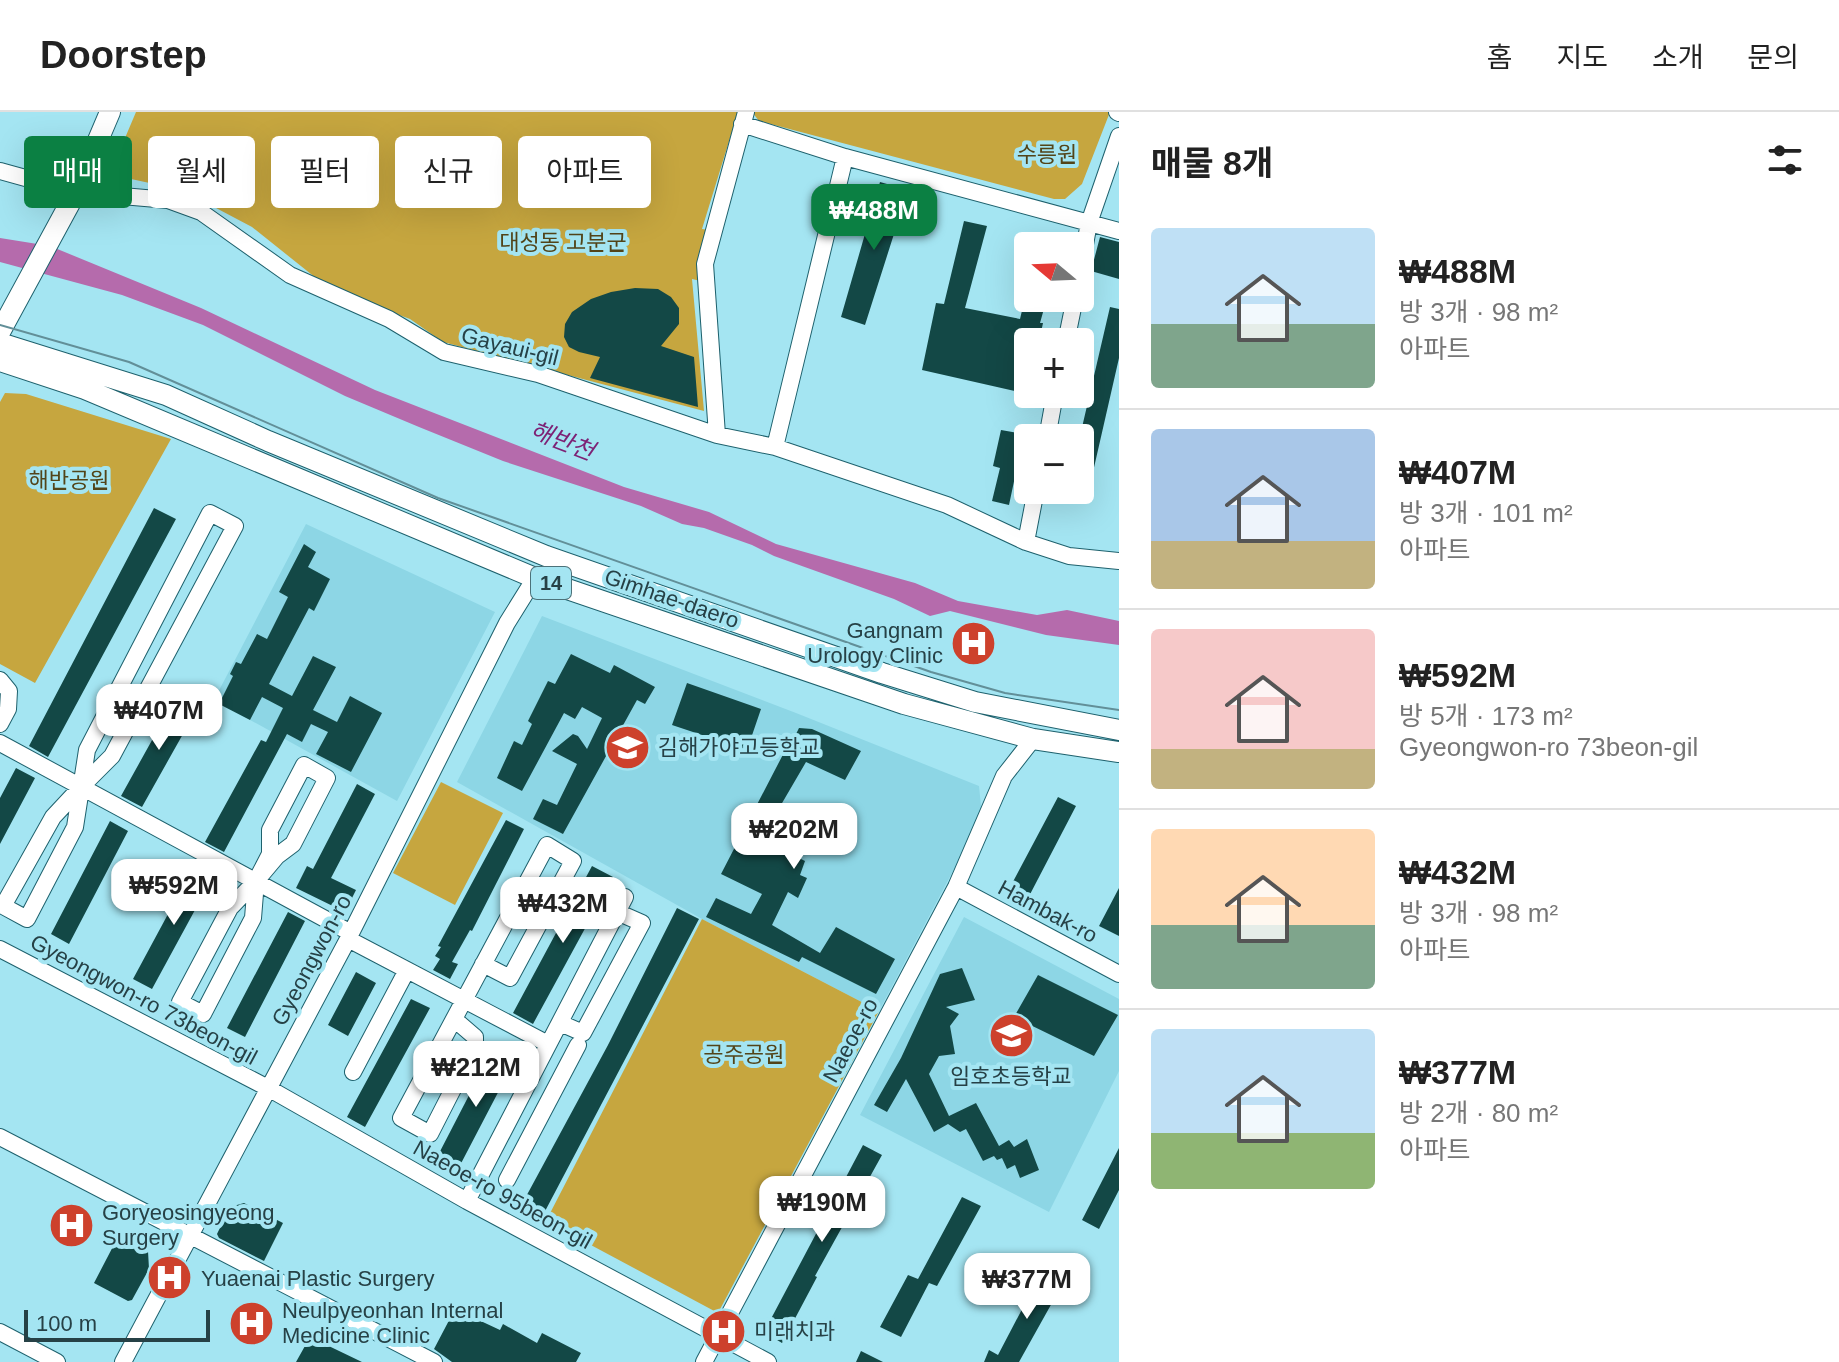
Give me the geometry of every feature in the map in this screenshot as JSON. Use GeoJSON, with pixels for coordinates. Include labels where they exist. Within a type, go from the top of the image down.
{"type":"FeatureCollection","features":[{"type":"Feature","properties":{"kind":"main road"},"geometry":{"type":"LineString","coordinates":[[100,136],[110,112]]}},
{"type":"Feature","properties":{"kind":"main road"},"geometry":{"type":"LineString","coordinates":[[0,332],[67,208]]}},
{"type":"Feature","properties":{"kind":"main road","name":"Gimhae-daero"},"geometry":{"type":"LineString","coordinates":[[0,343],[166,395],[268,441],[546,556],[867,668],[975,702],[1119,730]]}},
{"type":"Feature","properties":{"kind":"main road","name":"Gimhae-daero"},"geometry":{"type":"LineString","coordinates":[[0,361],[85,389],[535,578],[904,704],[1033,739],[1119,752]]}},
{"type":"Feature","properties":{"kind":"street"},"geometry":{"type":"LineString","coordinates":[[717,435],[705,264],[744,118],[845,157],[1119,231]]}},
{"type":"Feature","properties":{"kind":"street"},"geometry":{"type":"LineString","coordinates":[[1087,232],[1119,136]]}},
{"type":"Feature","properties":{"kind":"street"},"geometry":{"type":"LineString","coordinates":[[775,447],[845,157]]}},
{"type":"Feature","properties":{"kind":"street","name":"Gayaui-gil"},"geometry":{"type":"LineString","coordinates":[[0,171],[24,178]]}},
{"type":"Feature","properties":{"kind":"street","name":"Gayaui-gil"},"geometry":{"type":"LineString","coordinates":[[132,197],[168,200],[201,212],[290,275],[389,319],[444,352],[538,374],[717,435],[775,447],[947,505],[1026,542],[1069,556],[1119,561]]}},
{"type":"Feature","properties":{"kind":"street"},"geometry":{"type":"LineString","coordinates":[[1026,542],[1033,504]]}},
{"type":"Feature","properties":{"kind":"street"},"geometry":{"type":"LineString","coordinates":[[185,619],[112,756],[81,787],[53,817],[3,906],[27,919],[75,827],[81,787],[87,750],[210,513],[235,526],[185,619]]}},
{"type":"Feature","properties":{"kind":"street","name":"Gyeongwon-ro"},"geometry":{"type":"LineString","coordinates":[[123,1362],[349,936],[507,623],[535,578]]}},
{"type":"Feature","properties":{"kind":"street"},"geometry":{"type":"LineString","coordinates":[[161,607],[185,619]]}},
{"type":"Feature","properties":{"kind":"street"},"geometry":{"type":"LineString","coordinates":[[133,661],[157,673]]}},
{"type":"Feature","properties":{"kind":"street"},"geometry":{"type":"LineString","coordinates":[[0,680],[9,691],[8,709],[0,724]]}},
{"type":"Feature","properties":{"kind":"street","name":"Naeoe-ro"},"geometry":{"type":"LineString","coordinates":[[704,1362],[956,887],[1004,776],[1033,739]]}},
{"type":"Feature","properties":{"kind":"street"},"geometry":{"type":"LineString","coordinates":[[0,743],[256,881],[407,970],[548,1044]]}},
{"type":"Feature","properties":{"kind":"street"},"geometry":{"type":"LineString","coordinates":[[256,881],[230,908],[180,1002],[203,1014],[253,918],[256,881],[270,854],[270,830],[304,765],[327,778],[293,844],[277,856],[256,881]]}},
{"type":"Feature","properties":{"kind":"street"},"geometry":{"type":"LineString","coordinates":[[454,1019],[475,1037],[475,1046],[430,1134],[401,1118],[483,964],[547,845],[573,861],[510,978],[483,964]]}},
{"type":"Feature","properties":{"kind":"street","name":"Hambak-ro"},"geometry":{"type":"LineString","coordinates":[[956,887],[1119,974]]}},
{"type":"Feature","properties":{"kind":"street"},"geometry":{"type":"LineString","coordinates":[[467,1201],[621,905],[642,923],[583,1033],[560,1023]]}},
{"type":"Feature","properties":{"kind":"street","name":"Gyeongwon-ro 73beon-gil"},"geometry":{"type":"LineString","coordinates":[[0,949],[268,1088]]}},
{"type":"Feature","properties":{"kind":"street"},"geometry":{"type":"LineString","coordinates":[[353,1072],[407,970]]}},
{"type":"Feature","properties":{"kind":"street"},"geometry":{"type":"LineString","coordinates":[[489,1157],[510,1174],[578,1045]]}},
{"type":"Feature","properties":{"kind":"street","name":"Naeoe-ro 95beon-gil"},"geometry":{"type":"LineString","coordinates":[[268,1088],[467,1201],[768,1362]]}},
{"type":"Feature","properties":{"kind":"street"},"geometry":{"type":"LineString","coordinates":[[0,1137],[434,1362]]}},
{"type":"Feature","properties":{"kind":"street"},"geometry":{"type":"LineString","coordinates":[[0,1332],[57,1362]]}},
{"type":"Feature","properties":{"kind":"shaded area"},"geometry":{"type":"Polygon","coordinates":[[[0,238],[50,246],[201,308],[375,390],[624,487],[709,512],[776,544],[915,583],[958,601],[1037,615],[1067,610],[1119,621],[1119,645],[1046,635],[950,611],[930,616],[894,599],[774,556],[752,545],[704,528],[682,524],[641,506],[503,461],[345,396],[203,325],[122,295],[0,262],[0,238]]]}},
{"type":"Feature","properties":{"kind":"shaded area"},"geometry":{"type":"Polygon","coordinates":[[[306,524],[495,612],[397,801],[214,700],[306,524]]]}},
{"type":"Feature","properties":{"kind":"shaded area"},"geometry":{"type":"Polygon","coordinates":[[[542,616],[979,786],[982,816],[879,1011],[702,919],[457,782],[542,616]]]}},
{"type":"Feature","properties":{"kind":"shaded area","name":"임호초등학교"},"geometry":{"type":"Polygon","coordinates":[[[964,917],[1119,999],[1119,1071],[1049,1212],[860,1115],[964,917]]]}},
{"type":"Feature","properties":{"kind":"green space","name":"대성동 고분군"},"geometry":{"type":"Polygon","coordinates":[[[136,112],[738,112],[702,229],[709,230],[701,281],[692,279],[704,411],[443,342],[410,319],[331,290],[252,227],[216,208],[255,208],[255,136],[148,136],[148,183],[132,179],[132,136],[126,136],[136,112]]]}},
{"type":"Feature","properties":{"kind":"green space","name":"수릉원"},"geometry":{"type":"Polygon","coordinates":[[[752,112],[1110,112],[1082,184],[1065,199],[1054,199],[759,121],[752,112]]]}},
{"type":"Feature","properties":{"kind":"green space","name":"해반공원"},"geometry":{"type":"Polygon","coordinates":[[[5,393],[26,394],[171,439],[35,683],[0,664],[0,402],[5,393]]]}},
{"type":"Feature","properties":{"kind":"green space"},"geometry":{"type":"Polygon","coordinates":[[[441,782],[503,813],[455,905],[393,873],[441,782]]]}},
{"type":"Feature","properties":{"kind":"green space","name":"공주공원"},"geometry":{"type":"Polygon","coordinates":[[[702,919],[879,1011],[718,1313],[546,1221],[702,919]]]}},
{"type":"Feature","properties":{"kind":"building"},"geometry":{"type":"Polygon","coordinates":[[[880,182],[908,190],[865,325],[841,317],[880,182]]]}},
{"type":"Feature","properties":{"kind":"building"},"geometry":{"type":"Polygon","coordinates":[[[964,221],[987,226],[965,308],[1020,319],[1022,312],[1043,312],[1042,328],[1014,328],[1014,391],[922,370],[936,303],[944,304],[964,221]]]}},
{"type":"Feature","properties":{"kind":"building"},"geometry":{"type":"Polygon","coordinates":[[[1100,237],[1119,242],[1119,279],[1094,272],[1100,237]]]}},
{"type":"Feature","properties":{"kind":"building"},"geometry":{"type":"Polygon","coordinates":[[[635,288],[658,289],[671,297],[679,308],[679,324],[661,346],[694,357],[698,407],[590,378],[600,357],[569,347],[564,337],[565,324],[572,312],[591,299],[635,288]]]}},
{"type":"Feature","properties":{"kind":"building"},"geometry":{"type":"Polygon","coordinates":[[[1110,307],[1119,309],[1119,358],[1094,467],[1094,424],[1083,424],[1087,408],[1094,408],[1094,376],[1110,307]]]}},
{"type":"Feature","properties":{"kind":"building"},"geometry":{"type":"Polygon","coordinates":[[[1001,430],[1014,432],[1014,481],[1009,505],[992,501],[1000,468],[993,466],[1001,430]]]}},
{"type":"Feature","properties":{"kind":"building"},"geometry":{"type":"Polygon","coordinates":[[[154,508],[176,519],[48,757],[29,746],[154,508]]]}},
{"type":"Feature","properties":{"kind":"building"},"geometry":{"type":"Polygon","coordinates":[[[304,544],[316,552],[308,567],[330,579],[314,611],[309,608],[269,684],[292,696],[313,656],[336,667],[313,710],[337,722],[350,696],[382,713],[351,772],[316,754],[328,732],[311,724],[302,742],[287,734],[224,852],[205,842],[261,740],[266,742],[283,708],[262,697],[250,720],[219,704],[233,676],[230,674],[236,662],[241,664],[257,634],[267,639],[288,597],[279,592],[304,544]]]}},
{"type":"Feature","properties":{"kind":"building"},"geometry":{"type":"Polygon","coordinates":[[[571,654],[610,673],[614,665],[655,687],[645,704],[637,700],[563,834],[533,819],[543,799],[557,805],[577,764],[552,751],[573,734],[587,749],[602,718],[582,707],[575,719],[564,713],[522,791],[497,778],[514,741],[522,745],[532,724],[528,721],[548,681],[555,684],[571,654]]]}},
{"type":"Feature","properties":{"kind":"building"},"geometry":{"type":"Polygon","coordinates":[[[687,683],[761,709],[747,750],[672,725],[687,683]]]}},
{"type":"Feature","properties":{"kind":"building"},"geometry":{"type":"Polygon","coordinates":[[[176,697],[197,709],[142,807],[121,796],[176,697]]]}},
{"type":"Feature","properties":{"kind":"building"},"geometry":{"type":"Polygon","coordinates":[[[799,728],[812,729],[861,751],[845,780],[806,762],[778,810],[765,841],[805,861],[800,875],[807,878],[798,898],[788,892],[772,925],[820,953],[836,927],[895,959],[876,994],[802,957],[799,962],[706,917],[716,898],[751,914],[762,894],[721,874],[799,728]]]}},
{"type":"Feature","properties":{"kind":"building"},"geometry":{"type":"Polygon","coordinates":[[[16,768],[35,778],[0,844],[0,798],[16,768]]]}},
{"type":"Feature","properties":{"kind":"building"},"geometry":{"type":"Polygon","coordinates":[[[357,784],[375,794],[331,878],[356,890],[345,912],[296,888],[307,866],[313,869],[357,784]]]}},
{"type":"Feature","properties":{"kind":"building"},"geometry":{"type":"Polygon","coordinates":[[[1058,797],[1076,806],[1026,902],[1007,893],[1058,797]]]}},
{"type":"Feature","properties":{"kind":"building"},"geometry":{"type":"Polygon","coordinates":[[[506,820],[524,829],[472,931],[452,962],[458,964],[450,979],[433,970],[440,959],[435,956],[441,947],[438,946],[506,820]]]}},
{"type":"Feature","properties":{"kind":"building"},"geometry":{"type":"Polygon","coordinates":[[[110,821],[128,831],[69,944],[51,934],[110,821]]]}},
{"type":"Feature","properties":{"kind":"building"},"geometry":{"type":"Polygon","coordinates":[[[195,864],[214,875],[152,989],[133,979],[195,864]]]}},
{"type":"Feature","properties":{"kind":"building"},"geometry":{"type":"Polygon","coordinates":[[[592,866],[613,877],[533,1024],[513,1013],[592,866]]]}},
{"type":"Feature","properties":{"kind":"building"},"geometry":{"type":"Polygon","coordinates":[[[1119,888],[1119,936],[1099,926],[1119,888]]]}},
{"type":"Feature","properties":{"kind":"building"},"geometry":{"type":"Polygon","coordinates":[[[677,908],[699,919],[543,1215],[522,1204],[608,1045],[677,908]]]}},
{"type":"Feature","properties":{"kind":"building"},"geometry":{"type":"Polygon","coordinates":[[[288,912],[305,921],[245,1037],[227,1028],[288,912]]]}},
{"type":"Feature","properties":{"kind":"building"},"geometry":{"type":"Polygon","coordinates":[[[962,968],[975,1000],[946,1007],[959,1014],[950,1026],[955,1054],[939,1056],[929,1074],[949,1116],[976,1103],[999,1146],[1009,1140],[1014,1147],[1027,1139],[1039,1170],[1020,1178],[1015,1165],[1007,1169],[1002,1158],[997,1160],[994,1156],[983,1161],[966,1129],[960,1132],[948,1124],[934,1132],[906,1079],[887,1112],[874,1105],[901,1058],[940,974],[962,968]]]}},
{"type":"Feature","properties":{"kind":"building"},"geometry":{"type":"Polygon","coordinates":[[[356,972],[376,983],[348,1036],[328,1025],[356,972]]]}},
{"type":"Feature","properties":{"kind":"building"},"geometry":{"type":"Polygon","coordinates":[[[1038,975],[1118,1015],[1094,1056],[1014,1017],[1038,975]]]}},
{"type":"Feature","properties":{"kind":"building"},"geometry":{"type":"Polygon","coordinates":[[[411,999],[430,1008],[365,1127],[347,1117],[411,999]]]}},
{"type":"Feature","properties":{"kind":"building"},"geometry":{"type":"Polygon","coordinates":[[[495,1045],[517,1056],[456,1173],[434,1163],[495,1045]]]}},
{"type":"Feature","properties":{"kind":"building"},"geometry":{"type":"Polygon","coordinates":[[[863,1145],[882,1155],[782,1343],[764,1332],[863,1145]]]}},
{"type":"Feature","properties":{"kind":"building"},"geometry":{"type":"Polygon","coordinates":[[[1119,1148],[1119,1190],[1099,1229],[1082,1220],[1119,1148]]]}},
{"type":"Feature","properties":{"kind":"building"},"geometry":{"type":"Polygon","coordinates":[[[962,1197],[981,1206],[937,1286],[929,1283],[901,1337],[880,1327],[908,1275],[918,1279],[962,1197]]]}},
{"type":"Feature","properties":{"kind":"building"},"geometry":{"type":"Polygon","coordinates":[[[244,1203],[283,1223],[264,1261],[219,1238],[217,1234],[230,1207],[244,1203]]]}},
{"type":"Feature","properties":{"kind":"building"},"geometry":{"type":"Polygon","coordinates":[[[119,1235],[148,1251],[149,1269],[132,1300],[128,1301],[94,1283],[119,1235]]]}},
{"type":"Feature","properties":{"kind":"building"},"geometry":{"type":"Polygon","coordinates":[[[1041,1273],[1062,1285],[1019,1362],[984,1362],[989,1350],[998,1355],[1041,1273]]]}},
{"type":"Feature","properties":{"kind":"building"},"geometry":{"type":"Polygon","coordinates":[[[455,1309],[500,1330],[503,1324],[537,1343],[542,1333],[581,1353],[576,1362],[452,1362],[434,1349],[455,1309]]]}},
{"type":"Feature","properties":{"kind":"building"},"geometry":{"type":"Polygon","coordinates":[[[310,1337],[362,1362],[296,1362],[310,1337]]]}},
{"type":"Feature","properties":{"kind":"building"},"geometry":{"type":"Polygon","coordinates":[[[861,1351],[883,1362],[856,1362],[861,1351]]]}},
{"type":"Feature","properties":{"kind":"tram line"},"geometry":{"type":"LineString","coordinates":[[0,325],[129,362],[438,498],[931,672],[1005,693],[1119,710]]}},
{"type":"Feature","properties":{"kind":"place","name":"Gangnam Urology Clinic"},"geometry":{"type":"Point","coordinates":[974,643]}},
{"type":"Feature","properties":{"kind":"place","name":"김해가야고등학교"},"geometry":{"type":"Point","coordinates":[627,747]}},
{"type":"Feature","properties":{"kind":"place","name":"임호초등학교"},"geometry":{"type":"Point","coordinates":[1011,1035]}},
{"type":"Feature","properties":{"kind":"place","name":"Goryeosingyeong Surgery"},"geometry":{"type":"Point","coordinates":[71,1225]}},
{"type":"Feature","properties":{"kind":"place","name":"Yuaenai Plastic Surgery"},"geometry":{"type":"Point","coordinates":[170,1278]}},
{"type":"Feature","properties":{"kind":"place","name":"Neulpyeonhan Internal Medicine Clinic"},"geometry":{"type":"Point","coordinates":[251,1323]}},
{"type":"Feature","properties":{"kind":"place","name":"미래치과"},"geometry":{"type":"Point","coordinates":[723,1331]}},
{"type":"Feature","properties":{"kind":"water label","name":"해반천"},"geometry":{"type":"Point","coordinates":[562,441]}}]}
